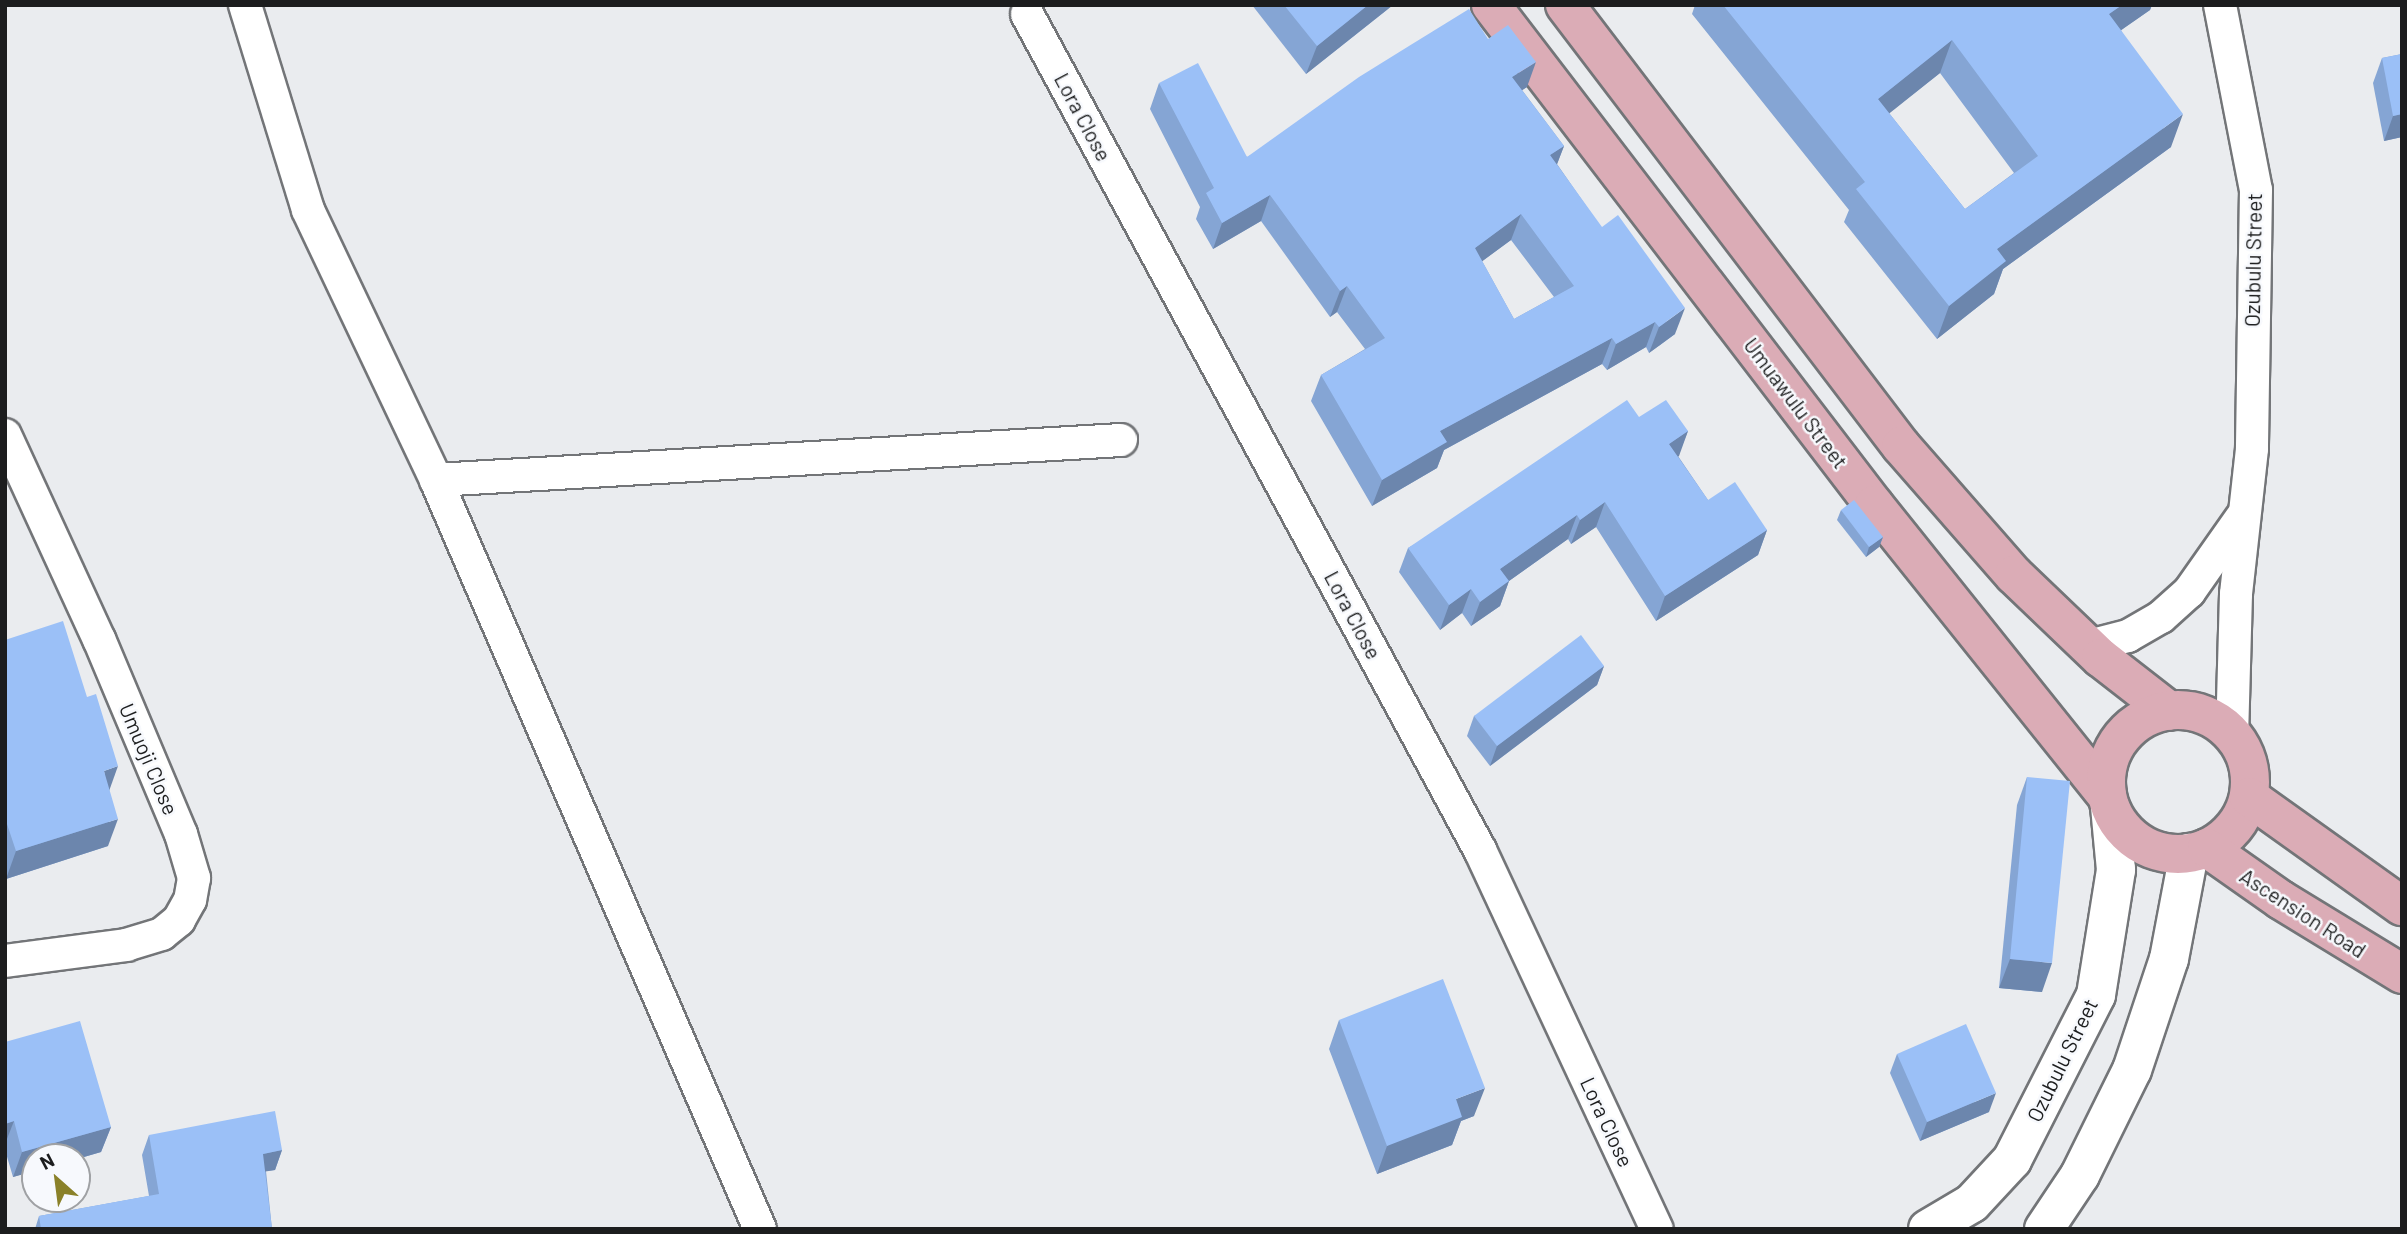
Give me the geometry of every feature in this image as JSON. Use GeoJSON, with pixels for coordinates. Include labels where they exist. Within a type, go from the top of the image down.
{"type":"FeatureCollection","features":[{"type":"Feature","properties":{"kind":"main road","name":"Umuawulu Street"},"geometry":{"type":"LineString","coordinates":[[1491,5],[1874,505],[2108,801]]}},
{"type":"Feature","properties":{"kind":"main road"},"geometry":{"type":"LineString","coordinates":[[1565,5],[1901,446],[2014,575],[2089,646],[2169,711]]}},
{"type":"Feature","properties":{"kind":"main road"},"geometry":{"type":"LineString","coordinates":[[2169,711],[2203,716],[2232,735],[2250,775],[2249,797],[2229,832],[2198,850],[2149,849],[2119,824],[2108,801],[2106,776],[2119,740],[2133,725],[2169,711]]}},
{"type":"Feature","properties":{"kind":"main road"},"geometry":{"type":"LineString","coordinates":[[2249,797],[2402,906]]}},
{"type":"Feature","properties":{"kind":"main road","name":"Ozubulu Street"},"geometry":{"type":"LineString","coordinates":[[1928,1229],[1972,1203],[2012,1160],[2096,995],[2116,870],[2108,801]]}},
{"type":"Feature","properties":{"kind":"main road"},"geometry":{"type":"LineString","coordinates":[[2045,1229],[2080,1175],[2132,1070],[2169,959],[2198,850]]}},
{"type":"Feature","properties":{"kind":"main road","name":"Ascension Road"},"geometry":{"type":"LineString","coordinates":[[2198,850],[2402,974]]}},
{"type":"Feature","properties":{"kind":"street"},"geometry":{"type":"LineString","coordinates":[[245,5],[308,210],[436,480],[760,1229]]}},
{"type":"Feature","properties":{"kind":"street","name":"Ozubulu Street"},"geometry":{"type":"LineString","coordinates":[[2220,5],[2256,190],[2252,449],[2242,516],[2232,735]]}},
{"type":"Feature","properties":{"kind":"street","name":"Lora Close"},"geometry":{"type":"LineString","coordinates":[[1027,13],[1480,850],[1657,1229]]}},
{"type":"Feature","properties":{"kind":"street","name":"Umuoji Close"},"geometry":{"type":"LineString","coordinates":[[5,435],[99,639],[181,834],[194,878],[190,900],[179,920],[162,934],[127,945],[5,961]]}},
{"type":"Feature","properties":{"kind":"street"},"geometry":{"type":"LineString","coordinates":[[436,480],[1121,440]]}},
{"type":"Feature","properties":{"kind":"street","name":"Ozubulu Street"},"geometry":{"type":"LineString","coordinates":[[2089,646],[2128,636],[2161,617],[2189,592],[2242,516]]}},
{"type":"Feature","properties":{"kind":"building"},"geometry":{"type":"Polygon","coordinates":[[[1284,5],[1368,5],[1317,46],[1284,5]]]}},
{"type":"Feature","properties":{"kind":"building"},"geometry":{"type":"Polygon","coordinates":[[[1723,5],[2122,5],[2109,14],[2183,114],[1997,249],[2006,261],[1949,306],[1856,189],[1865,182],[1723,5]],[[1952,40],[1878,99],[1965,209],[2038,156],[1952,40]]]}},
{"type":"Feature","properties":{"kind":"building"},"geometry":{"type":"Polygon","coordinates":[[[1469,9],[1488,39],[1508,25],[1536,62],[1512,77],[1564,146],[1550,155],[1602,227],[1618,215],[1685,308],[1659,327],[1655,322],[1616,344],[1612,338],[1440,431],[1447,442],[1382,480],[1321,375],[1385,338],[1347,286],[1340,291],[1270,195],[1222,223],[1206,193],[1214,188],[1159,83],[1198,63],[1247,157],[1359,77],[1469,9]],[[1521,214],[1475,248],[1514,319],[1574,286],[1521,214]]]}},
{"type":"Feature","properties":{"kind":"building"},"geometry":{"type":"Polygon","coordinates":[[[2402,54],[2402,114],[2393,116],[2382,58],[2402,54]]]}},
{"type":"Feature","properties":{"kind":"building"},"geometry":{"type":"Polygon","coordinates":[[[1627,400],[1639,417],[1666,400],[1688,431],[1669,444],[1708,500],[1735,482],[1767,530],[1665,596],[1605,502],[1580,520],[1577,515],[1500,569],[1509,581],[1480,602],[1471,589],[1449,605],[1408,548],[1627,400]]]}},
{"type":"Feature","properties":{"kind":"building"},"geometry":{"type":"Polygon","coordinates":[[[1854,500],[1883,537],[1869,547],[1841,510],[1854,500]]]}},
{"type":"Feature","properties":{"kind":"building"},"geometry":{"type":"Polygon","coordinates":[[[63,621],[87,697],[96,694],[118,766],[104,771],[118,819],[16,851],[5,818],[5,640],[63,621]]]}},
{"type":"Feature","properties":{"kind":"building"},"geometry":{"type":"Polygon","coordinates":[[[1581,635],[1604,666],[1497,746],[1474,716],[1581,635]]]}},
{"type":"Feature","properties":{"kind":"building"},"geometry":{"type":"Polygon","coordinates":[[[2027,777],[2070,781],[2052,963],[2010,959],[2027,777]]]}},
{"type":"Feature","properties":{"kind":"building"},"geometry":{"type":"Polygon","coordinates":[[[1443,979],[1485,1088],[1456,1099],[1462,1117],[1387,1146],[1339,1020],[1443,979]]]}},
{"type":"Feature","properties":{"kind":"building"},"geometry":{"type":"Polygon","coordinates":[[[80,1021],[111,1127],[54,1143],[21,1143],[21,1148],[14,1121],[5,1124],[5,1042],[80,1021]]]}},
{"type":"Feature","properties":{"kind":"building"},"geometry":{"type":"Polygon","coordinates":[[[1966,1024],[1996,1093],[1927,1122],[1897,1054],[1966,1024]]]}},
{"type":"Feature","properties":{"kind":"building"},"geometry":{"type":"Polygon","coordinates":[[[275,1111],[282,1150],[263,1154],[272,1229],[41,1229],[39,1216],[91,1213],[91,1206],[159,1194],[149,1135],[275,1111]]]}}]}
